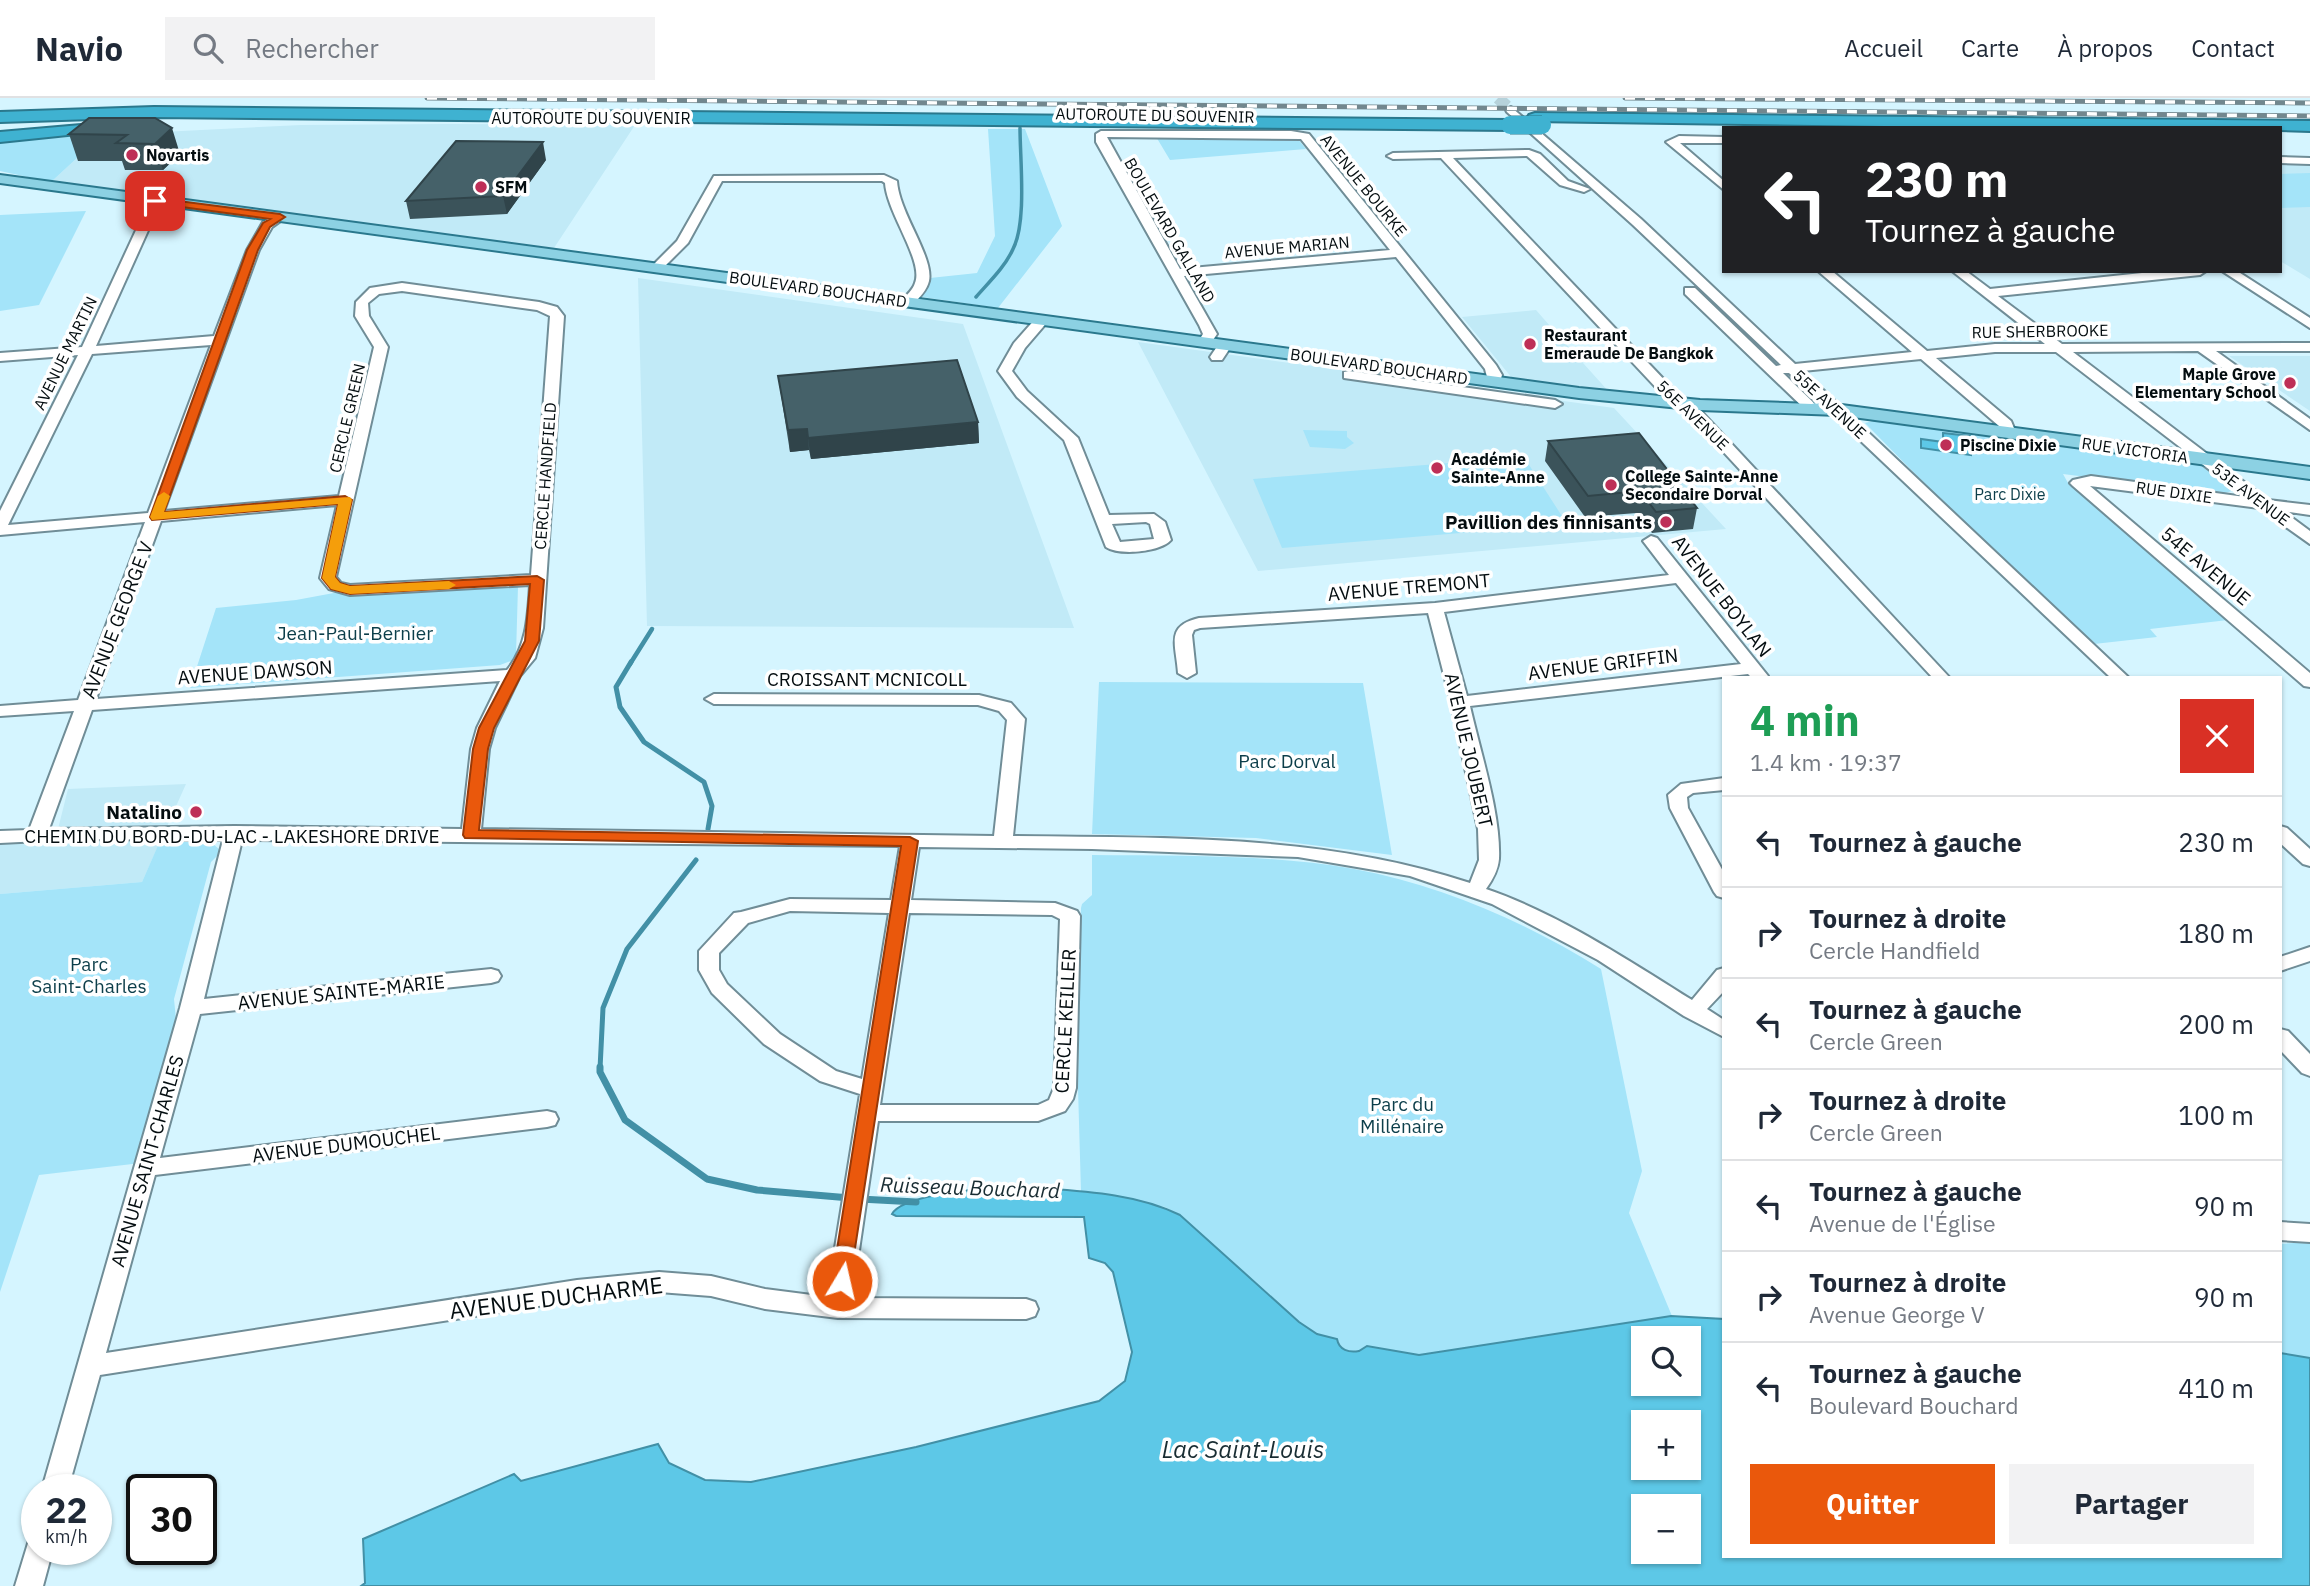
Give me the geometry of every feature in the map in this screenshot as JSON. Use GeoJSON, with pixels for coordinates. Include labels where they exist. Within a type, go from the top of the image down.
{"type":"FeatureCollection","features":[{"type":"Feature","properties":{"kind":"highway"},"geometry":{"type":"LineString","coordinates":[[0,105],[200,101],[488,109]]}},
{"type":"Feature","properties":{"kind":"highway","name":"AUTOROUTE DU SOUVENIR"},"geometry":{"type":"LineString","coordinates":[[0,111],[150,106],[1210,119]]}},
{"type":"Feature","properties":{"kind":"highway","name":"AUTOROUTE DU SOUVENIR"},"geometry":{"type":"LineString","coordinates":[[0,117],[108,113],[1210,119],[1509,116],[1538,126],[1722,127]]}},
{"type":"Feature","properties":{"kind":"highway"},"geometry":{"type":"LineString","coordinates":[[1509,116],[1717,115],[1790,121]]}},
{"type":"Feature","properties":{"kind":"highway"},"geometry":{"type":"LineString","coordinates":[[0,135],[103,128],[465,117]]}},
{"type":"Feature","properties":{"kind":"highway"},"geometry":{"type":"LineString","coordinates":[[1210,119],[1538,126],[1563,136]]}},
{"type":"Feature","properties":{"kind":"highway","name":"AUTOROUTE DU SOUVENIR"},"geometry":{"type":"LineString","coordinates":[[1538,126],[1790,121],[2310,126]]}},
{"type":"Feature","properties":{"kind":"highway"},"geometry":{"type":"LineString","coordinates":[[1609,135],[1722,132]]}},
{"type":"Feature","properties":{"kind":"highway"},"geometry":{"type":"LineString","coordinates":[[2282,132],[2310,133]]}},
{"type":"Feature","properties":{"kind":"main road","name":"BOULEVARD BOUCHARD"},"geometry":{"type":"LineString","coordinates":[[0,180],[1204,342],[1221,351],[1494,382],[1510,391],[1611,397]]}},
{"type":"Feature","properties":{"kind":"main road","name":"RUE VICTORIA"},"geometry":{"type":"LineString","coordinates":[[1611,397],[1680,401],[1700,405],[1836,410],[2310,473]]}},
{"type":"Feature","properties":{"kind":"street","name":"55E AVENUE"},"geometry":{"type":"LineString","coordinates":[[1538,126],[1543,146],[1584,189],[1811,408]]}},
{"type":"Feature","properties":{"kind":"street","name":"55E AVENUE"},"geometry":{"type":"LineString","coordinates":[[1538,126],[1553,145],[2119,676]]}},
{"type":"Feature","properties":{"kind":"street","name":"AVENUE BOURKE"},"geometry":{"type":"LineString","coordinates":[[1101,134],[1302,135],[1494,371],[1494,382]]}},
{"type":"Feature","properties":{"kind":"street","name":"BOULEVARD GALLAND"},"geometry":{"type":"LineString","coordinates":[[1101,134],[1102,142],[1209,330],[1204,342]]}},
{"type":"Feature","properties":{"kind":"street"},"geometry":{"type":"LineString","coordinates":[[1722,139],[1679,139],[1672,142],[1722,185]]}},
{"type":"Feature","properties":{"kind":"street","name":"55E AVENUE"},"geometry":{"type":"LineString","coordinates":[[1443,154],[1534,154],[1564,183],[1584,189]]}},
{"type":"Feature","properties":{"kind":"street"},"geometry":{"type":"LineString","coordinates":[[1393,156],[1443,154]]}},
{"type":"Feature","properties":{"kind":"street","name":"56E AVENUE"},"geometry":{"type":"LineString","coordinates":[[1443,154],[1667,391],[1697,415],[1940,676]]}},
{"type":"Feature","properties":{"kind":"street"},"geometry":{"type":"LineString","coordinates":[[2282,160],[2310,161]]}},
{"type":"Feature","properties":{"kind":"street"},"geometry":{"type":"LineString","coordinates":[[656,268],[682,243],[717,179],[728,176],[889,179],[894,208],[923,270],[922,285],[908,301]]}},
{"type":"Feature","properties":{"kind":"street","name":"AVENUE MARTIN"},"geometry":{"type":"LineString","coordinates":[[0,528],[87,351],[151,212],[167,202]]}},
{"type":"Feature","properties":{"kind":"street","name":"AVENUE GEORGE V"},"geometry":{"type":"LineString","coordinates":[[37,835],[253,250],[267,225],[280,217]]}},
{"type":"Feature","properties":{"kind":"street","name":"AVENUE MARIAN"},"geometry":{"type":"LineString","coordinates":[[1177,273],[1399,253]]}},
{"type":"Feature","properties":{"kind":"street"},"geometry":{"type":"LineString","coordinates":[[1826,273],[2006,424],[2009,433]]}},
{"type":"Feature","properties":{"kind":"street","name":"53E AVENUE"},"geometry":{"type":"LineString","coordinates":[[1961,273],[2310,539]]}},
{"type":"Feature","properties":{"kind":"street"},"geometry":{"type":"LineString","coordinates":[[2096,273],[2106,280]]}},
{"type":"Feature","properties":{"kind":"street"},"geometry":{"type":"LineString","coordinates":[[1987,293],[2179,273]]}},
{"type":"Feature","properties":{"kind":"street"},"geometry":{"type":"LineString","coordinates":[[2231,273],[2310,324]]}},
{"type":"Feature","properties":{"kind":"street","name":"CERCLE GREEN"},"geometry":{"type":"LineString","coordinates":[[392,288],[375,291],[366,297],[360,309],[362,320],[380,340],[381,346],[328,578],[335,586],[350,590],[537,580]]}},
{"type":"Feature","properties":{"kind":"street","name":"CERCLE HANDFIELD"},"geometry":{"type":"LineString","coordinates":[[392,288],[411,288],[539,306],[552,310],[557,316],[532,641],[526,658],[512,675],[486,728],[480,749],[471,835]]}},
{"type":"Feature","properties":{"kind":"street"},"geometry":{"type":"LineString","coordinates":[[1042,320],[1019,346],[1005,371],[1022,394],[1071,438],[1104,520]]}},
{"type":"Feature","properties":{"kind":"street"},"geometry":{"type":"LineString","coordinates":[[0,357],[220,341]]}},
{"type":"Feature","properties":{"kind":"street"},"geometry":{"type":"LineString","coordinates":[[2200,347],[2310,426]]}},
{"type":"Feature","properties":{"kind":"street","name":"RUE SHERBROOKE"},"geometry":{"type":"LineString","coordinates":[[1773,370],[1995,348],[2310,347]]}},
{"type":"Feature","properties":{"kind":"street"},"geometry":{"type":"LineString","coordinates":[[1349,375],[1510,391],[1555,404]]}},
{"type":"Feature","properties":{"kind":"street","name":"RUE DIXIE"},"geometry":{"type":"LineString","coordinates":[[2079,481],[2310,510]]}},
{"type":"Feature","properties":{"kind":"street","name":"54E AVENUE"},"geometry":{"type":"LineString","coordinates":[[2079,481],[2078,484],[2095,500],[2310,682]]}},
{"type":"Feature","properties":{"kind":"street"},"geometry":{"type":"LineString","coordinates":[[0,528],[345,500]]}},
{"type":"Feature","properties":{"kind":"street","name":"AVENUE BOYLAN"},"geometry":{"type":"LineString","coordinates":[[1651,541],[1756,673]]}},
{"type":"Feature","properties":{"kind":"street","name":"AVENUE TREMONT"},"geometry":{"type":"LineString","coordinates":[[1186,673],[1186,627],[1199,623],[1435,608],[1681,578]]}},
{"type":"Feature","properties":{"kind":"street","name":"AVENUE JOUBERT"},"geometry":{"type":"LineString","coordinates":[[1435,608],[1460,702],[1489,843],[1485,876],[1475,891]]}},
{"type":"Feature","properties":{"kind":"street","name":"AVENUE GRIFFIN"},"geometry":{"type":"LineString","coordinates":[[1725,676],[1756,673]]}},
{"type":"Feature","properties":{"kind":"street","name":"AVENUE DAWSON"},"geometry":{"type":"LineString","coordinates":[[0,711],[512,675]]}},
{"type":"Feature","properties":{"kind":"street","name":"AVENUE GRIFFIN"},"geometry":{"type":"LineString","coordinates":[[1460,702],[1722,676]]}},
{"type":"Feature","properties":{"kind":"street","name":"CROISSANT MCNICOLL"},"geometry":{"type":"LineString","coordinates":[[714,699],[979,700],[1005,707],[1016,719],[1003,842]]}},
{"type":"Feature","properties":{"kind":"street"},"geometry":{"type":"LineString","coordinates":[[1722,784],[1688,788],[1676,795],[1679,808],[1722,887]]}},
{"type":"Feature","properties":{"kind":"street","name":"CHEMIN DU BORD-DU-LAC - LAKESHORE DRIVE"},"geometry":{"type":"LineString","coordinates":[[0,837],[234,833],[471,835],[1003,842],[1298,851],[1382,863],[1475,891],[1574,938],[1722,1029]]}},
{"type":"Feature","properties":{"kind":"street","name":"AVENUE SAINT-CHARLES"},"geometry":{"type":"LineString","coordinates":[[59,1474],[191,1008],[234,833]]}},
{"type":"Feature","properties":{"kind":"street"},"geometry":{"type":"LineString","coordinates":[[2282,834],[2310,860]]}},
{"type":"Feature","properties":{"kind":"street"},"geometry":{"type":"LineString","coordinates":[[838,1308],[910,841]]}},
{"type":"Feature","properties":{"kind":"street"},"geometry":{"type":"LineString","coordinates":[[872,1090],[828,1076],[772,1040],[719,988],[709,971],[709,951],[741,918],[766,910],[790,905],[900,906]]}},
{"type":"Feature","properties":{"kind":"street","name":"CERCLE KEILLER"},"geometry":{"type":"LineString","coordinates":[[868,1113],[1038,1113],[1054,1109],[1064,1098],[1070,916],[1055,909],[900,906]]}},
{"type":"Feature","properties":{"kind":"street"},"geometry":{"type":"LineString","coordinates":[[2282,963],[2310,954]]}},
{"type":"Feature","properties":{"kind":"street","name":"AVENUE SAINTE-MARIE"},"geometry":{"type":"LineString","coordinates":[[191,1008],[491,976]]}},
{"type":"Feature","properties":{"kind":"street"},"geometry":{"type":"LineString","coordinates":[[1692,1011],[1709,996],[1722,978]]}},
{"type":"Feature","properties":{"kind":"street"},"geometry":{"type":"LineString","coordinates":[[2282,1038],[2310,1068]]}},
{"type":"Feature","properties":{"kind":"street","name":"AVENUE DUMOUCHEL"},"geometry":{"type":"LineString","coordinates":[[145,1168],[547,1119]]}},
{"type":"Feature","properties":{"kind":"street","name":"AVENUE DUCHARME"},"geometry":{"type":"LineString","coordinates":[[89,1366],[577,1290],[659,1282],[711,1286],[765,1299],[838,1308],[1026,1309]]}},
{"type":"Feature","properties":{"kind":"street"},"geometry":{"type":"LineString","coordinates":[[29,1586],[35,1565]]}},
{"type":"Feature","properties":{"kind":"shaded area"},"geometry":{"type":"Polygon","coordinates":[[[301,125],[635,125],[554,248],[51,182],[102,135],[301,125]]]}},
{"type":"Feature","properties":{"kind":"shaded area"},"geometry":{"type":"Polygon","coordinates":[[[2282,164],[2310,164],[2310,279],[2282,262],[2282,164]]]}},
{"type":"Feature","properties":{"kind":"shaded area"},"geometry":{"type":"Polygon","coordinates":[[[638,278],[963,324],[1074,628],[647,626],[638,278]]]}},
{"type":"Feature","properties":{"kind":"shaded area"},"geometry":{"type":"Polygon","coordinates":[[[1536,310],[1610,393],[1512,378],[1462,317],[1536,310]]]}},
{"type":"Feature","properties":{"kind":"shaded area","name":"Académie Sainte-Anne"},"geometry":{"type":"Polygon","coordinates":[[[1138,342],[1614,408],[1726,529],[1258,571],[1138,342]]]}},
{"type":"Feature","properties":{"kind":"shaded area","name":"Maple Grove Elementary School"},"geometry":{"type":"Polygon","coordinates":[[[2229,356],[2310,356],[2310,411],[2229,356]]]}},
{"type":"Feature","properties":{"kind":"shaded area"},"geometry":{"type":"Polygon","coordinates":[[[186,784],[142,882],[0,894],[0,835],[58,829],[68,789],[186,784]]]}},
{"type":"Feature","properties":{"kind":"green space"},"geometry":{"type":"Polygon","coordinates":[[[988,129],[1025,129],[1062,226],[998,308],[922,297],[930,278],[977,273],[995,236],[988,129]]]}},
{"type":"Feature","properties":{"kind":"green space"},"geometry":{"type":"Polygon","coordinates":[[[102,135],[51,182],[0,171],[0,141],[102,135]]]}},
{"type":"Feature","properties":{"kind":"green space"},"geometry":{"type":"Polygon","coordinates":[[[1155,135],[1298,139],[1306,149],[1170,160],[1155,135]]]}},
{"type":"Feature","properties":{"kind":"green space"},"geometry":{"type":"Polygon","coordinates":[[[2310,173],[2310,207],[2282,208],[2282,174],[2310,173]]]}},
{"type":"Feature","properties":{"kind":"green space"},"geometry":{"type":"Polygon","coordinates":[[[86,211],[39,305],[0,311],[0,215],[86,211]]]}},
{"type":"Feature","properties":{"kind":"green space","name":"Parc Dixie"},"geometry":{"type":"Polygon","coordinates":[[[1873,421],[2200,464],[2232,491],[2221,494],[2063,474],[2068,483],[2228,620],[2150,629],[2157,637],[2094,644],[1935,497],[1937,496],[1865,423],[1873,421]]]}},
{"type":"Feature","properties":{"kind":"green space"},"geometry":{"type":"Polygon","coordinates":[[[1303,430],[1347,431],[1347,437],[1354,443],[1345,449],[1310,447],[1303,430]]]}},
{"type":"Feature","properties":{"kind":"green space"},"geometry":{"type":"Polygon","coordinates":[[[1524,457],[1567,524],[1282,548],[1253,479],[1524,457]]]}},
{"type":"Feature","properties":{"kind":"green space","name":"Jean-Paul-Bernier"},"geometry":{"type":"Polygon","coordinates":[[[518,586],[516,655],[511,661],[500,665],[190,688],[216,608],[296,600],[350,590],[518,586]]]}},
{"type":"Feature","properties":{"kind":"green space","name":"Parc Dorval"},"geometry":{"type":"Polygon","coordinates":[[[1099,682],[1363,683],[1392,855],[1256,838],[1092,834],[1099,682]]]}},
{"type":"Feature","properties":{"kind":"green space","name":"Parc Saint-Charles"},"geometry":{"type":"Polygon","coordinates":[[[160,841],[212,843],[220,850],[211,862],[174,999],[177,1030],[141,1163],[39,1175],[0,1292],[0,894],[142,882],[160,841]]]}},
{"type":"Feature","properties":{"kind":"green space","name":"Parc du Millénaire"},"geometry":{"type":"Polygon","coordinates":[[[1092,855],[1256,858],[1322,864],[1387,876],[1482,907],[1543,936],[1601,969],[1642,1171],[1629,1213],[1672,1316],[1419,1355],[1367,1346],[1354,1352],[1342,1347],[1337,1339],[1317,1334],[1299,1322],[1180,1215],[1165,1207],[1081,1192],[1078,1088],[1081,908],[1092,895],[1092,855]]]}},
{"type":"Feature","properties":{"kind":"green space"},"geometry":{"type":"Polygon","coordinates":[[[2310,1242],[2310,1358],[2282,1353],[2282,1244],[2310,1242]]]}},
{"type":"Feature","properties":{"kind":"water","name":"Piscine Dixie"},"geometry":{"type":"Polygon","coordinates":[[[1943,433],[1970,436],[1971,455],[1921,448],[1921,439],[1943,442],[1943,433]]]}},
{"type":"Feature","properties":{"kind":"water","name":"Lac Saint-Louis"},"geometry":{"type":"Polygon","coordinates":[[[1012,1186],[1098,1193],[1161,1207],[1180,1215],[1299,1322],[1317,1334],[1337,1339],[1342,1348],[1352,1352],[1367,1346],[1419,1355],[1671,1316],[1722,1319],[1722,1558],[2282,1558],[2282,1353],[2310,1358],[2310,1586],[361,1586],[365,1583],[363,1539],[514,1474],[521,1481],[658,1444],[669,1463],[705,1480],[751,1482],[916,1447],[1099,1401],[1125,1381],[1132,1352],[1113,1272],[1105,1263],[1089,1258],[1084,1217],[892,1214],[912,1201],[1012,1186]]]}},
{"type":"Feature","properties":{"kind":"building"},"geometry":{"type":"Polygon","coordinates":[[[89,118],[155,118],[172,128],[155,144],[116,143],[127,135],[69,134],[89,118]]]}},
{"type":"Feature","properties":{"kind":"building"},"geometry":{"type":"Polygon","coordinates":[[[456,141],[543,142],[503,196],[406,201],[456,141]]]}},
{"type":"Feature","properties":{"kind":"building"},"geometry":{"type":"Polygon","coordinates":[[[957,360],[978,422],[808,438],[807,429],[788,430],[778,376],[957,360]]]}},
{"type":"Feature","properties":{"kind":"building"},"geometry":{"type":"Polygon","coordinates":[[[1639,433],[1697,508],[1656,512],[1640,491],[1588,496],[1548,441],[1639,433]]]}},
{"type":"Feature","properties":{"kind":"waterway","name":"Ruisseau Bouchard"},"geometry":{"type":"LineString","coordinates":[[976,297],[1006,262],[1017,237],[1021,207],[1020,128]]}},
{"type":"Feature","properties":{"kind":"waterway","name":"Ruisseau Bouchard"},"geometry":{"type":"LineString","coordinates":[[630,664],[652,629]]}},
{"type":"Feature","properties":{"kind":"waterway","name":"Ruisseau Bouchard"},"geometry":{"type":"LineString","coordinates":[[631,662],[616,687],[620,707],[644,742],[704,782],[712,806],[708,829]]}},
{"type":"Feature","properties":{"kind":"waterway","name":"Ruisseau Bouchard"},"geometry":{"type":"LineString","coordinates":[[600,1069],[603,1008],[627,949],[696,860]]}},
{"type":"Feature","properties":{"kind":"waterway","name":"Ruisseau Bouchard"},"geometry":{"type":"LineString","coordinates":[[600,1069],[625,1120],[707,1179],[757,1190],[850,1198]]}},
{"type":"Feature","properties":{"kind":"waterway","name":"Ruisseau Bouchard"},"geometry":{"type":"LineString","coordinates":[[860,1199],[916,1202]]}},
{"type":"Feature","properties":{"kind":"tunnel"},"geometry":{"type":"LineString","coordinates":[[1498,98],[1511,110]]}},
{"type":"Feature","properties":{"kind":"railway"},"geometry":{"type":"LineString","coordinates":[[427,98],[2310,116]]}},
{"type":"Feature","properties":{"kind":"railway"},"geometry":{"type":"LineString","coordinates":[[1625,98],[2310,103]]}},
{"type":"Feature","properties":{"kind":"slow traffic"},"geometry":{"type":"LineString","coordinates":[[164,496],[156,517],[345,500],[328,578],[335,586],[350,590],[449,585]]}},
{"type":"Feature","properties":{"kind":"place","name":"Novartis"},"geometry":{"type":"Point","coordinates":[132,155]}},
{"type":"Feature","properties":{"kind":"place","name":"SFM"},"geometry":{"type":"Point","coordinates":[481,187]}},
{"type":"Feature","properties":{"kind":"place","name":"Restaurant Emeraude De Bangkok"},"geometry":{"type":"Point","coordinates":[1530,344]}},
{"type":"Feature","properties":{"kind":"place","name":"Maple Grove Elementary School"},"geometry":{"type":"Point","coordinates":[2290,383]}},
{"type":"Feature","properties":{"kind":"place","name":"Piscine Dixie"},"geometry":{"type":"Point","coordinates":[1946,445]}},
{"type":"Feature","properties":{"kind":"place","name":"Académie Sainte-Anne"},"geometry":{"type":"Point","coordinates":[1437,468]}},
{"type":"Feature","properties":{"kind":"place","name":"College Sainte-Anne Secondaire Dorval"},"geometry":{"type":"Point","coordinates":[1611,485]}},
{"type":"Feature","properties":{"kind":"place","name":"Pavillion des finnisants"},"geometry":{"type":"Point","coordinates":[1666,522]}},
{"type":"Feature","properties":{"kind":"place","name":"Natalino"},"geometry":{"type":"Point","coordinates":[196,812]}},
{"type":"Feature","properties":{"kind":"route"},"geometry":{"type":"LineString","coordinates":[[155,201],[280,217],[267,225],[253,250],[156,517],[345,500],[328,578],[335,586],[350,590],[537,580],[532,641],[526,658],[512,675],[486,728],[480,749],[471,835],[910,841],[842,1281]]}}]}
